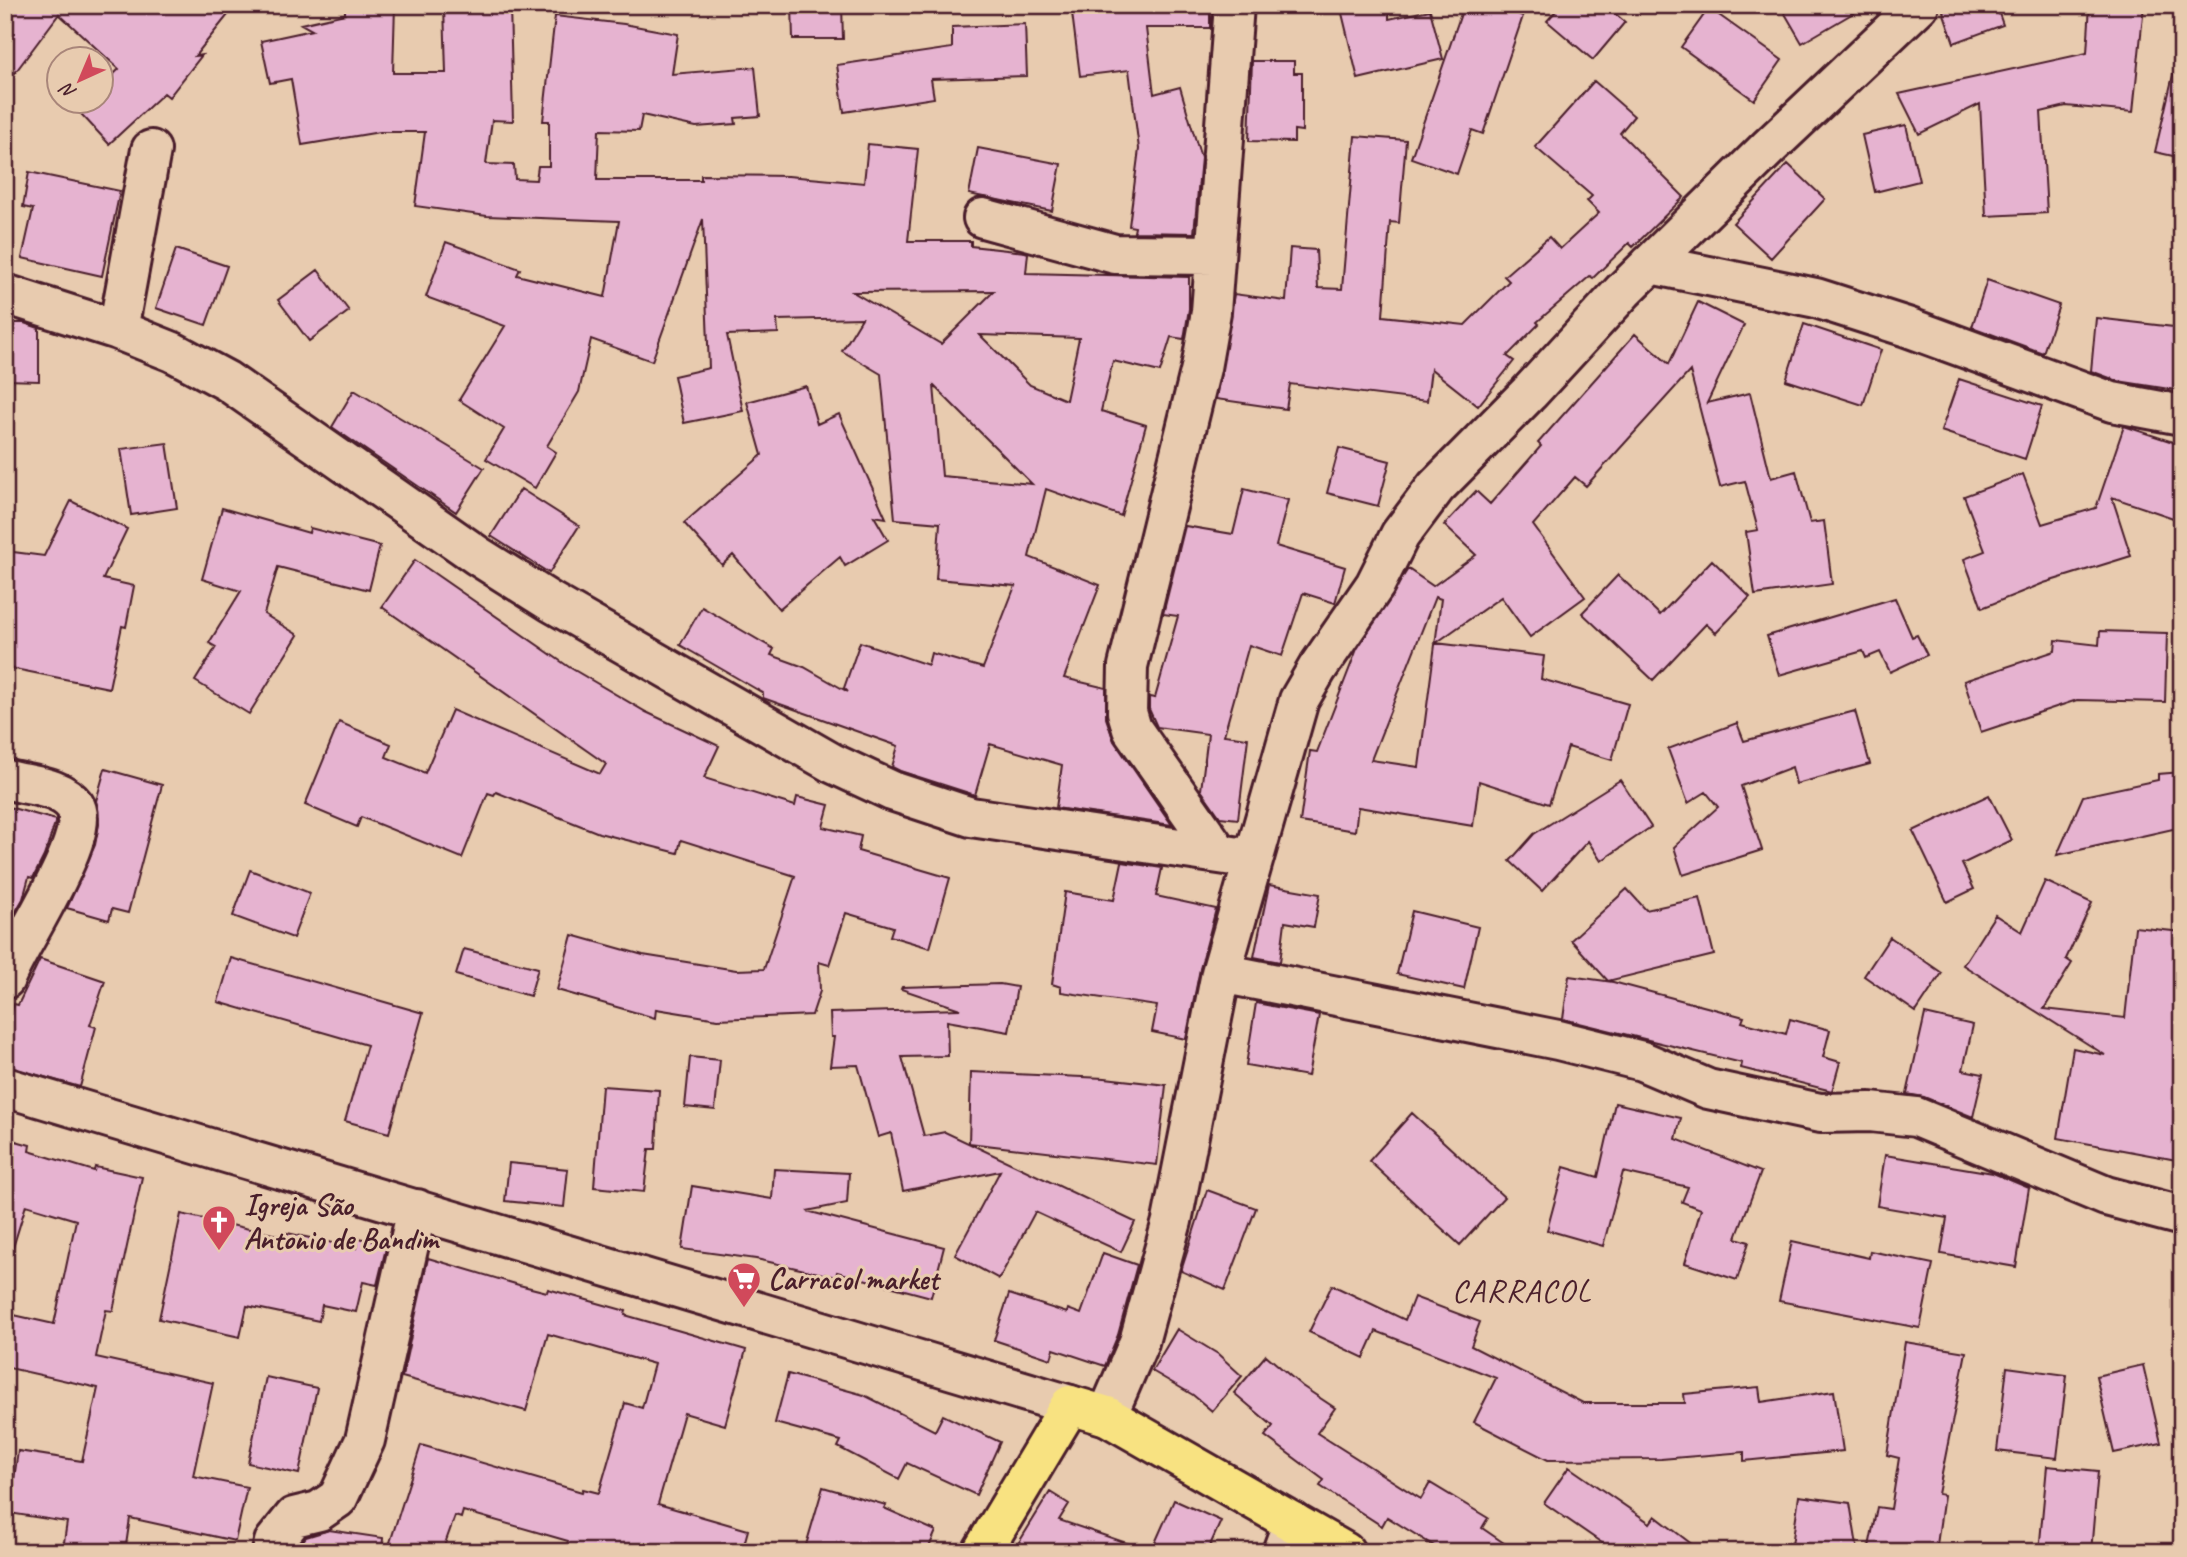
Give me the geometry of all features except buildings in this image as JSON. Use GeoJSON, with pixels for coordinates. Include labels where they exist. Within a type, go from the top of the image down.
{"type":"FeatureCollection","features":[{"type":"Feature","properties":{"kind":"main road"},"geometry":{"type":"LineString","coordinates":[[982,1552],[1070,1405],[1107,1416],[1287,1537],[1345,1552]]}},
{"type":"Feature","properties":{"kind":"street"},"geometry":{"type":"LineString","coordinates":[[1234,5],[1211,312],[1201,368],[1128,666],[1127,712],[1142,743],[1235,856]]}},
{"type":"Feature","properties":{"kind":"street"},"geometry":{"type":"LineString","coordinates":[[1107,1416],[1139,1342],[1171,1221],[1221,973],[1235,856],[1299,700],[1375,585],[1400,535],[1436,487],[1650,264],[1919,5]]}},
{"type":"Feature","properties":{"kind":"street"},"geometry":{"type":"LineString","coordinates":[[118,330],[151,150]]}},
{"type":"Feature","properties":{"kind":"street"},"geometry":{"type":"LineString","coordinates":[[983,218],[1115,254],[1214,256]]}},
{"type":"Feature","properties":{"kind":"street"},"geometry":{"type":"LineString","coordinates":[[1650,264],[1816,298],[1906,327],[2112,402],[2182,415]]}},
{"type":"Feature","properties":{"kind":"street"},"geometry":{"type":"LineString","coordinates":[[5,293],[118,330],[173,352],[227,382],[478,556],[551,602],[832,763],[892,791],[971,817],[1235,856]]}},
{"type":"Feature","properties":{"kind":"street"},"geometry":{"type":"LineString","coordinates":[[5,779],[57,792],[75,807],[79,823],[49,898],[5,979]]}},
{"type":"Feature","properties":{"kind":"street"},"geometry":{"type":"LineString","coordinates":[[1221,973],[1558,1040],[1642,1062],[1707,1089],[1820,1113],[1870,1112],[1916,1117],[2106,1196],[2182,1216]]}},
{"type":"Feature","properties":{"kind":"street"},"geometry":{"type":"LineString","coordinates":[[5,1087],[1070,1405]]}},
{"type":"Feature","properties":{"kind":"street"},"geometry":{"type":"LineString","coordinates":[[272,1552],[274,1542],[294,1517],[319,1511],[338,1498],[365,1440],[417,1209]]}},
{"type":"Feature","properties":{"kind":"place","name":"Igreja São Antonio de Bandim"},"geometry":{"type":"Point","coordinates":[219,1252]}},
{"type":"Feature","properties":{"kind":"place","name":"Carracol market"},"geometry":{"type":"Point","coordinates":[744,1309]}},
{"type":"Feature","properties":{"kind":"district","name":"CARRACOL"},"geometry":{"type":"Point","coordinates":[1522,1290]}}]}
